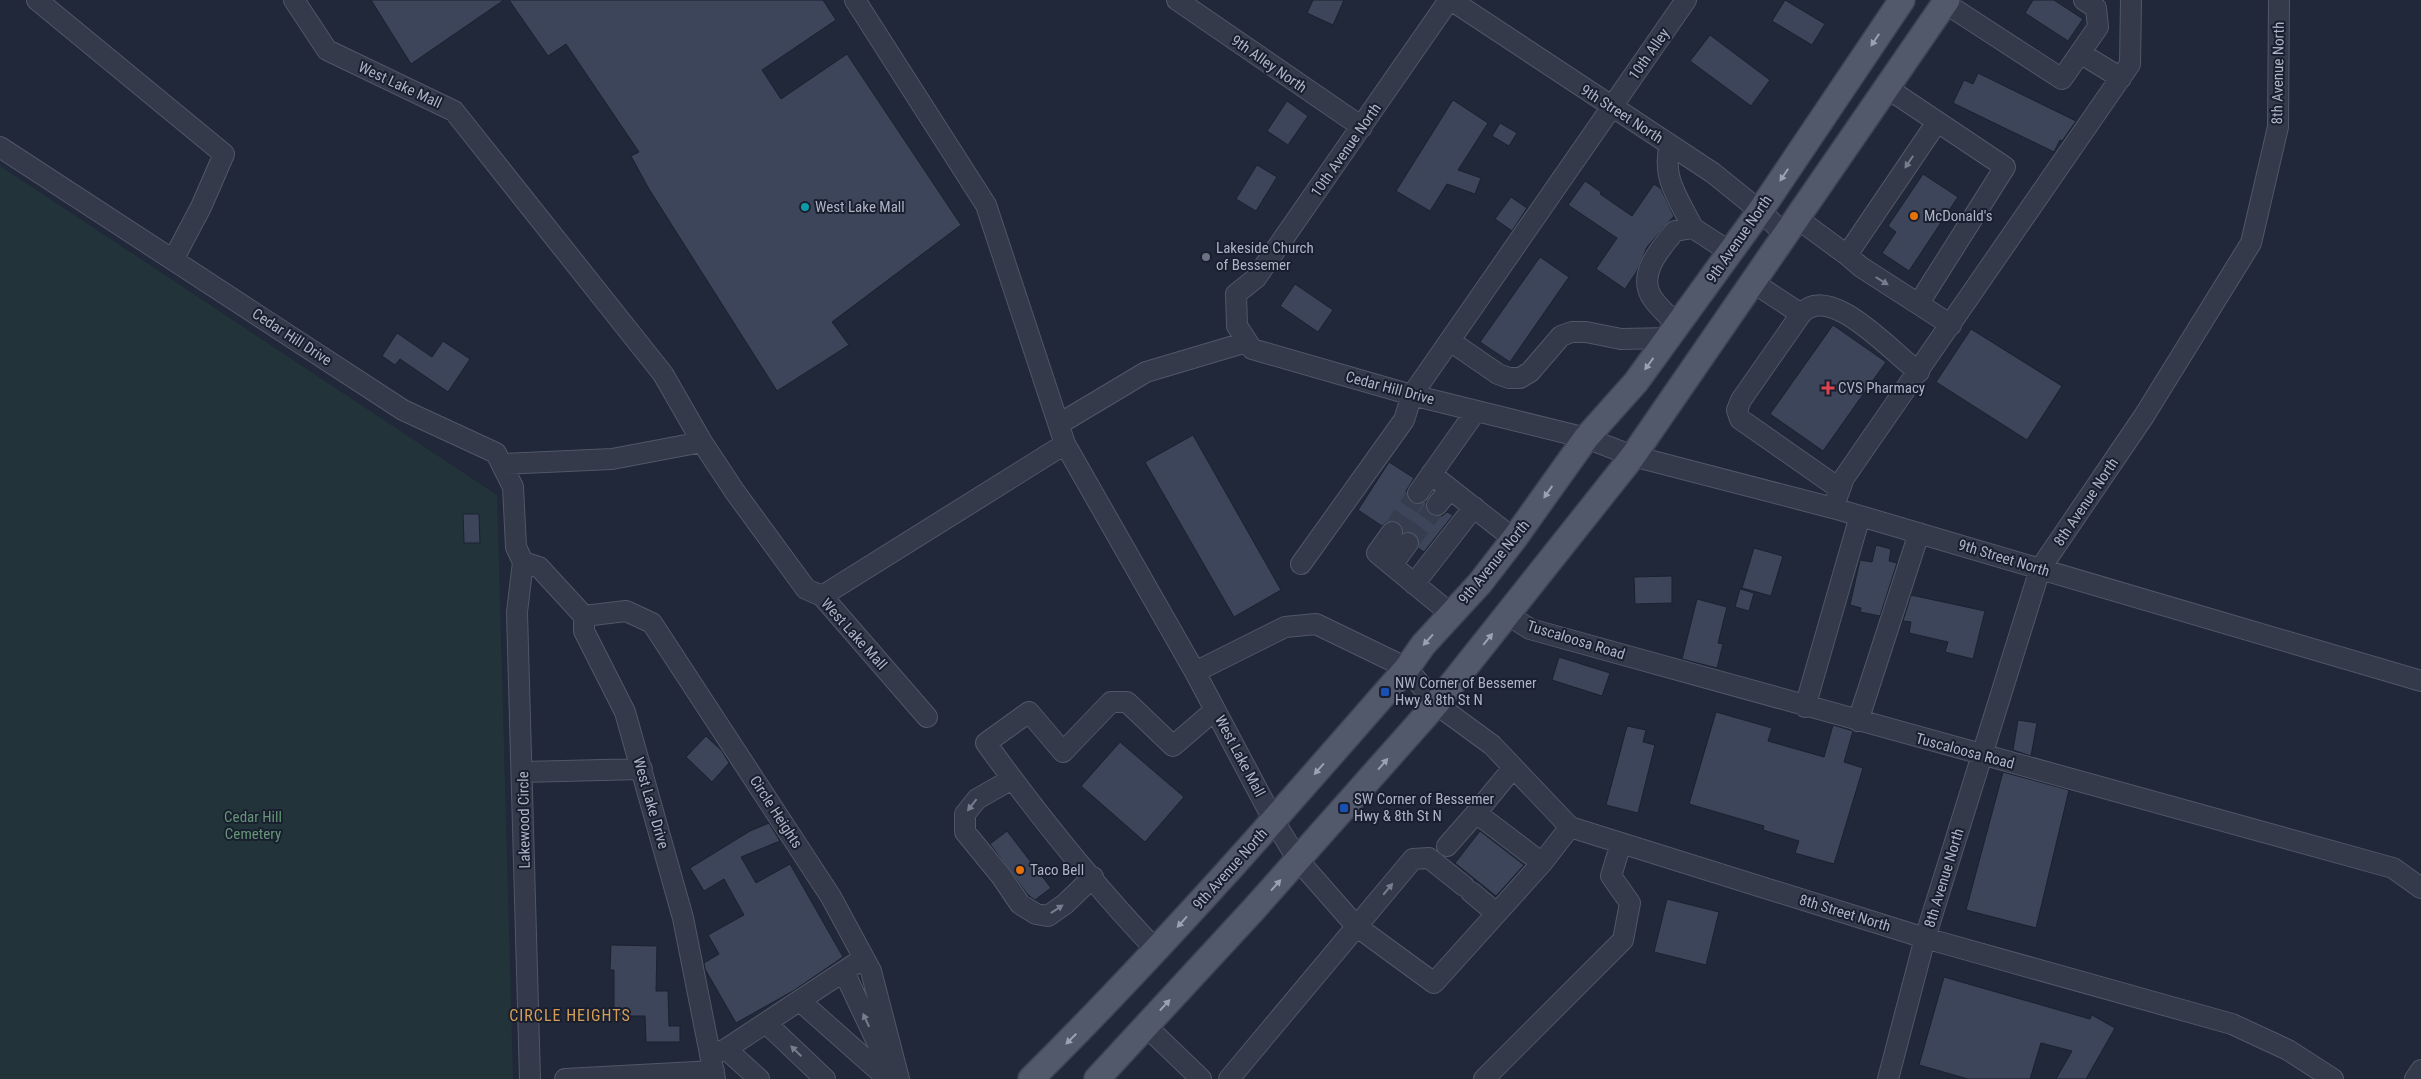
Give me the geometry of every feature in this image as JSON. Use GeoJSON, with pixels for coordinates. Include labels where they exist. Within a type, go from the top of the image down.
{"type":"FeatureCollection","features":[{"type":"Feature","properties":{"kind":"main road","name":"9th Avenue North"},"geometry":{"type":"LineString","coordinates":[[1031,1079],[1114,997],[1274,821],[1423,646],[1480,583],[1586,438],[1636,382],[1760,211],[1902,0]]}},
{"type":"Feature","properties":{"kind":"main road"},"geometry":{"type":"LineString","coordinates":[[1096,1079],[1298,860],[1436,704],[1508,615],[1633,456],[1792,228],[1946,1]]}},
{"type":"Feature","properties":{"kind":"street"},"geometry":{"type":"LineString","coordinates":[[37,0],[224,154],[201,207],[173,260]]}},
{"type":"Feature","properties":{"kind":"street","name":"West Lake Mall"},"geometry":{"type":"LineString","coordinates":[[294,0],[327,50],[454,111],[663,374],[702,442],[735,492],[806,589],[822,596],[927,717]]}},
{"type":"Feature","properties":{"kind":"street","name":"West Lake Mall"},"geometry":{"type":"LineString","coordinates":[[855,0],[986,205],[1065,444],[1195,672],[1274,821],[1298,860],[1356,926],[1434,983],[1496,913]]}},
{"type":"Feature","properties":{"kind":"street","name":"9th Alley North"},"geometry":{"type":"LineString","coordinates":[[1177,0],[1362,128]]}},
{"type":"Feature","properties":{"kind":"street","name":"10th Avenue North"},"geometry":{"type":"LineString","coordinates":[[1247,342],[1237,326],[1236,294],[1256,278],[1450,0]]}},
{"type":"Feature","properties":{"kind":"street","name":"9th Street North"},"geometry":{"type":"LineString","coordinates":[[1450,0],[1713,173],[1760,211],[1847,255],[1861,267],[1951,325]]}},
{"type":"Feature","properties":{"kind":"street","name":"10th Alley"},"geometry":{"type":"LineString","coordinates":[[1301,564],[1404,420],[1412,395],[1686,0]]}},
{"type":"Feature","properties":{"kind":"street"},"geometry":{"type":"LineString","coordinates":[[1833,508],[1844,478],[2130,64],[2131,0]]}},
{"type":"Feature","properties":{"kind":"street","name":"8th Avenue North"},"geometry":{"type":"LineString","coordinates":[[1889,1079],[1926,938],[2040,569],[2144,416],[2251,243],[2278,127],[2278,0]]}},
{"type":"Feature","properties":{"kind":"street"},"geometry":{"type":"LineString","coordinates":[[1946,1],[2062,79],[2098,27],[2090,4]]}},
{"type":"Feature","properties":{"kind":"street"},"geometry":{"type":"LineString","coordinates":[[2080,53],[2121,78]]}},
{"type":"Feature","properties":{"kind":"street"},"geometry":{"type":"LineString","coordinates":[[1887,88],[2005,167],[1919,303]]}},
{"type":"Feature","properties":{"kind":"street"},"geometry":{"type":"LineString","coordinates":[[1847,255],[1937,122]]}},
{"type":"Feature","properties":{"kind":"street"},"geometry":{"type":"LineString","coordinates":[[1670,145],[1666,157],[1668,180],[1694,228],[1730,252]]}},
{"type":"Feature","properties":{"kind":"street","name":"Cedar Hill Drive"},"geometry":{"type":"LineString","coordinates":[[0,147],[403,410],[496,454],[513,487],[516,547],[523,562]]}},
{"type":"Feature","properties":{"kind":"street"},"geometry":{"type":"LineString","coordinates":[[1450,341],[1498,374],[1508,378],[1520,378],[1530,372],[1561,336],[1572,332],[1586,332],[1621,340],[1673,331],[1652,298],[1647,278],[1654,257],[1675,231],[1694,228]]}},
{"type":"Feature","properties":{"kind":"street"},"geometry":{"type":"LineString","coordinates":[[1754,283],[1801,314]]}},
{"type":"Feature","properties":{"kind":"street"},"geometry":{"type":"LineString","coordinates":[[1840,489],[1740,419],[1737,410],[1741,400],[1801,314],[1813,305],[1826,305],[1838,309],[1883,340],[1919,372]]}},
{"type":"Feature","properties":{"kind":"street"},"geometry":{"type":"LineString","coordinates":[[1059,424],[1146,372],[1247,342]]}},
{"type":"Feature","properties":{"kind":"street","name":"Cedar Hill Drive"},"geometry":{"type":"LineString","coordinates":[[1247,342],[1252,349],[1412,395],[1586,438]]}},
{"type":"Feature","properties":{"kind":"street"},"geometry":{"type":"LineString","coordinates":[[1418,493],[1476,411]]}},
{"type":"Feature","properties":{"kind":"street","name":"9th Street North"},"geometry":{"type":"LineString","coordinates":[[1586,438],[1633,456],[1833,508],[2421,681]]}},
{"type":"Feature","properties":{"kind":"street"},"geometry":{"type":"LineString","coordinates":[[502,464],[612,459],[702,442]]}},
{"type":"Feature","properties":{"kind":"street"},"geometry":{"type":"LineString","coordinates":[[822,596],[1065,444]]}},
{"type":"Feature","properties":{"kind":"street"},"geometry":{"type":"LineString","coordinates":[[1432,474],[1514,539]]}},
{"type":"Feature","properties":{"kind":"street"},"geometry":{"type":"LineString","coordinates":[[1437,505],[1450,489]]}},
{"type":"Feature","properties":{"kind":"street"},"geometry":{"type":"LineString","coordinates":[[1414,584],[1474,508]]}},
{"type":"Feature","properties":{"kind":"street"},"geometry":{"type":"LineString","coordinates":[[1805,707],[1860,516]]}},
{"type":"Feature","properties":{"kind":"street"},"geometry":{"type":"LineString","coordinates":[[1392,532],[1377,553],[1451,614]]}},
{"type":"Feature","properties":{"kind":"street"},"geometry":{"type":"LineString","coordinates":[[1858,721],[1919,533]]}},
{"type":"Feature","properties":{"kind":"street"},"geometry":{"type":"LineString","coordinates":[[1392,565],[1408,543]]}},
{"type":"Feature","properties":{"kind":"street"},"geometry":{"type":"LineString","coordinates":[[523,562],[539,567],[584,616]]}},
{"type":"Feature","properties":{"kind":"street","name":"Lakewood Circle"},"geometry":{"type":"LineString","coordinates":[[523,562],[517,612],[535,1077]]}},
{"type":"Feature","properties":{"kind":"street","name":"Circle Heights"},"geometry":{"type":"LineString","coordinates":[[584,616],[626,611],[652,623],[831,897],[871,970],[897,1079]]}},
{"type":"Feature","properties":{"kind":"street","name":"Tuscaloosa Road"},"geometry":{"type":"LineString","coordinates":[[1508,615],[1530,629],[1805,707],[2392,868],[2421,888]]}},
{"type":"Feature","properties":{"kind":"street","name":"West Lake Drive"},"geometry":{"type":"LineString","coordinates":[[584,616],[584,631],[625,712],[683,918],[716,1063]]}},
{"type":"Feature","properties":{"kind":"street"},"geometry":{"type":"LineString","coordinates":[[1195,672],[1286,627],[1316,624],[1406,668]]}},
{"type":"Feature","properties":{"kind":"street","name":"8th Street North"},"geometry":{"type":"LineString","coordinates":[[1406,668],[1436,704],[1492,745],[1570,827],[1926,938],[2232,1024],[2288,1050],[2333,1079]]}},
{"type":"Feature","properties":{"kind":"street"},"geometry":{"type":"LineString","coordinates":[[1156,950],[1012,779],[986,743],[1029,712],[1063,752],[1111,702],[1127,702],[1173,746],[1215,710]]}},
{"type":"Feature","properties":{"kind":"street"},"geometry":{"type":"LineString","coordinates":[[1447,846],[1513,768]]}},
{"type":"Feature","properties":{"kind":"street"},"geometry":{"type":"LineString","coordinates":[[523,772],[642,770]]}},
{"type":"Feature","properties":{"kind":"street"},"geometry":{"type":"LineString","coordinates":[[1012,779],[977,799],[965,814],[966,832],[1001,876],[1020,904],[1036,914],[1048,916],[1065,904],[1093,877]]}},
{"type":"Feature","properties":{"kind":"street"},"geometry":{"type":"LineString","coordinates":[[1476,813],[1542,863]]}},
{"type":"Feature","properties":{"kind":"street"},"geometry":{"type":"LineString","coordinates":[[1228,1079],[1413,859],[1429,858],[1496,913],[1542,863],[1570,827]]}},
{"type":"Feature","properties":{"kind":"street"},"geometry":{"type":"LineString","coordinates":[[1484,1079],[1623,940],[1630,903],[1611,876],[1621,844]]}},
{"type":"Feature","properties":{"kind":"street"},"geometry":{"type":"LineString","coordinates":[[716,1063],[766,1023],[864,958]]}},
{"type":"Feature","properties":{"kind":"street"},"geometry":{"type":"LineString","coordinates":[[844,972],[897,1079]]}},
{"type":"Feature","properties":{"kind":"street"},"geometry":{"type":"LineString","coordinates":[[800,1001],[888,1079]]}},
{"type":"Feature","properties":{"kind":"street"},"geometry":{"type":"LineString","coordinates":[[766,1023],[825,1079]]}},
{"type":"Feature","properties":{"kind":"street"},"geometry":{"type":"LineString","coordinates":[[1146,1026],[1201,1079]]}},
{"type":"Feature","properties":{"kind":"street"},"geometry":{"type":"LineString","coordinates":[[567,1079],[716,1063],[759,1079]]}},
{"type":"Feature","properties":{"kind":"street"},"geometry":{"type":"LineString","coordinates":[[2415,1079],[2421,1070]]}},
{"type":"Feature","properties":{"kind":"green space","name":"Cedar Hill Cemetery"},"geometry":{"type":"Polygon","coordinates":[[[0,166],[497,495],[513,1079],[0,1079],[0,166]]]}},
{"type":"Feature","properties":{"kind":"building"},"geometry":{"type":"Polygon","coordinates":[[[371,0],[504,0],[411,64],[371,0]]]}},
{"type":"Feature","properties":{"kind":"building","name":"West Lake Mall"},"geometry":{"type":"Polygon","coordinates":[[[509,0],[823,0],[836,20],[762,70],[781,99],[847,54],[961,225],[832,322],[849,345],[777,391],[649,189],[631,156],[639,152],[566,44],[548,56],[509,0]]]}},
{"type":"Feature","properties":{"kind":"building"},"geometry":{"type":"Polygon","coordinates":[[[1313,0],[1344,0],[1333,25],[1307,13],[1313,0]]]}},
{"type":"Feature","properties":{"kind":"building"},"geometry":{"type":"Polygon","coordinates":[[[1785,0],[1825,24],[1812,45],[1772,21],[1785,0]]]}},
{"type":"Feature","properties":{"kind":"building"},"geometry":{"type":"Polygon","coordinates":[[[2033,0],[2054,0],[2083,19],[2068,41],[2025,13],[2033,0]]]}},
{"type":"Feature","properties":{"kind":"building"},"geometry":{"type":"Polygon","coordinates":[[[1710,35],[1770,80],[1751,106],[1690,61],[1710,35]]]}},
{"type":"Feature","properties":{"kind":"building"},"geometry":{"type":"Polygon","coordinates":[[[1978,73],[2076,121],[2062,141],[2060,140],[2054,152],[1953,103],[1964,80],[1973,84],[1978,73]]]}},
{"type":"Feature","properties":{"kind":"building"},"geometry":{"type":"Polygon","coordinates":[[[1453,100],[1488,123],[1458,170],[1481,178],[1475,194],[1447,184],[1430,211],[1396,191],[1453,100]]]}},
{"type":"Feature","properties":{"kind":"building"},"geometry":{"type":"Polygon","coordinates":[[[1287,101],[1308,116],[1288,145],[1267,131],[1287,101]]]}},
{"type":"Feature","properties":{"kind":"building"},"geometry":{"type":"Polygon","coordinates":[[[1500,123],[1517,133],[1509,146],[1492,136],[1500,123]]]}},
{"type":"Feature","properties":{"kind":"building"},"geometry":{"type":"Polygon","coordinates":[[[1257,165],[1277,177],[1256,211],[1236,199],[1257,165]]]}},
{"type":"Feature","properties":{"kind":"building"},"geometry":{"type":"Polygon","coordinates":[[[1923,174],[1958,197],[1909,271],[1882,253],[1896,232],[1888,226],[1923,174]]]}},
{"type":"Feature","properties":{"kind":"building"},"geometry":{"type":"Polygon","coordinates":[[[1585,181],[1632,216],[1654,184],[1661,189],[1674,216],[1647,247],[1637,271],[1625,289],[1596,269],[1617,238],[1568,205],[1585,181]]]}},
{"type":"Feature","properties":{"kind":"building"},"geometry":{"type":"Polygon","coordinates":[[[1511,197],[1527,208],[1512,231],[1495,219],[1511,197]]]}},
{"type":"Feature","properties":{"kind":"building"},"geometry":{"type":"Polygon","coordinates":[[[1540,257],[1569,277],[1510,362],[1480,342],[1540,257]]]}},
{"type":"Feature","properties":{"kind":"building"},"geometry":{"type":"Polygon","coordinates":[[[1295,284],[1333,310],[1318,332],[1280,306],[1295,284]]]}},
{"type":"Feature","properties":{"kind":"building","name":"CVS Pharmacy"},"geometry":{"type":"Polygon","coordinates":[[[1833,325],[1886,362],[1823,451],[1770,414],[1833,325]]]}},
{"type":"Feature","properties":{"kind":"building"},"geometry":{"type":"Polygon","coordinates":[[[1971,329],[2062,386],[2027,440],[1936,382],[1971,329]]]}},
{"type":"Feature","properties":{"kind":"building"},"geometry":{"type":"Polygon","coordinates":[[[397,333],[432,357],[443,341],[470,359],[448,392],[400,359],[395,365],[382,356],[397,333]]]}},
{"type":"Feature","properties":{"kind":"building"},"geometry":{"type":"Polygon","coordinates":[[[1193,435],[1281,590],[1234,617],[1145,462],[1193,435]]]}},
{"type":"Feature","properties":{"kind":"building"},"geometry":{"type":"Polygon","coordinates":[[[1389,462],[1414,478],[1406,491],[1411,502],[1417,505],[1426,501],[1426,510],[1435,517],[1442,516],[1447,512],[1453,515],[1424,552],[1418,548],[1419,539],[1415,534],[1404,532],[1398,522],[1388,521],[1382,526],[1358,510],[1389,462]]]}},
{"type":"Feature","properties":{"kind":"building"},"geometry":{"type":"Polygon","coordinates":[[[463,514],[479,514],[480,543],[464,543],[463,514]]]}},
{"type":"Feature","properties":{"kind":"building"},"geometry":{"type":"Polygon","coordinates":[[[1876,545],[1891,549],[1889,561],[1897,563],[1880,616],[1860,612],[1861,608],[1850,605],[1860,560],[1872,562],[1876,545]]]}},
{"type":"Feature","properties":{"kind":"building"},"geometry":{"type":"Polygon","coordinates":[[[1754,548],[1783,556],[1771,596],[1742,588],[1754,548]]]}},
{"type":"Feature","properties":{"kind":"building"},"geometry":{"type":"Polygon","coordinates":[[[1672,576],[1672,603],[1635,604],[1634,577],[1672,576]]]}},
{"type":"Feature","properties":{"kind":"building"},"geometry":{"type":"Polygon","coordinates":[[[1740,589],[1754,593],[1749,611],[1735,607],[1740,589]]]}},
{"type":"Feature","properties":{"kind":"building"},"geometry":{"type":"Polygon","coordinates":[[[1911,595],[1985,611],[1973,659],[1945,652],[1948,642],[1909,633],[1911,622],[1903,621],[1911,595]]]}},
{"type":"Feature","properties":{"kind":"building"},"geometry":{"type":"Polygon","coordinates":[[[1697,599],[1727,607],[1718,643],[1723,644],[1717,668],[1682,659],[1697,599]]]}},
{"type":"Feature","properties":{"kind":"building"},"geometry":{"type":"Polygon","coordinates":[[[1559,657],[1610,673],[1602,696],[1552,680],[1559,657]]]}},
{"type":"Feature","properties":{"kind":"building"},"geometry":{"type":"Polygon","coordinates":[[[1716,712],[1772,728],[1768,741],[1824,757],[1833,725],[1853,731],[1844,762],[1863,768],[1834,864],[1795,853],[1799,841],[1763,830],[1764,826],[1689,804],[1716,712]]]}},
{"type":"Feature","properties":{"kind":"building"},"geometry":{"type":"Polygon","coordinates":[[[2018,720],[2037,723],[2031,756],[2013,750],[2018,720]]]}},
{"type":"Feature","properties":{"kind":"building"},"geometry":{"type":"Polygon","coordinates":[[[1627,726],[1646,730],[1643,742],[1655,745],[1638,813],[1606,805],[1627,726]]]}},
{"type":"Feature","properties":{"kind":"building"},"geometry":{"type":"Polygon","coordinates":[[[706,736],[722,751],[729,763],[712,782],[686,757],[706,736]]]}},
{"type":"Feature","properties":{"kind":"building"},"geometry":{"type":"Polygon","coordinates":[[[1120,742],[1184,797],[1145,842],[1081,786],[1120,742]]]}},
{"type":"Feature","properties":{"kind":"building"},"geometry":{"type":"Polygon","coordinates":[[[2003,772],[2069,790],[2036,928],[1966,910],[2003,772]]]}},
{"type":"Feature","properties":{"kind":"building"},"geometry":{"type":"Polygon","coordinates":[[[769,823],[780,841],[741,857],[756,883],[790,864],[843,957],[793,991],[736,1023],[705,969],[704,963],[719,954],[708,935],[744,915],[724,879],[704,891],[690,868],[750,831],[769,823]]]}},
{"type":"Feature","properties":{"kind":"building","name":"Taco Bell"},"geometry":{"type":"Polygon","coordinates":[[[1007,831],[1051,888],[1035,900],[1028,895],[990,844],[1007,831]]]}},
{"type":"Feature","properties":{"kind":"building"},"geometry":{"type":"Polygon","coordinates":[[[1480,831],[1524,865],[1496,896],[1455,863],[1480,831]]]}},
{"type":"Feature","properties":{"kind":"building"},"geometry":{"type":"Polygon","coordinates":[[[1667,899],[1719,912],[1706,965],[1654,952],[1667,899]]]}},
{"type":"Feature","properties":{"kind":"building"},"geometry":{"type":"Polygon","coordinates":[[[611,945],[657,946],[656,991],[668,991],[669,1026],[680,1026],[680,1042],[646,1042],[645,1016],[614,1016],[614,970],[610,970],[611,945]]]}},
{"type":"Feature","properties":{"kind":"building"},"geometry":{"type":"Polygon","coordinates":[[[1944,977],[2090,1019],[2092,1015],[2115,1028],[2086,1079],[2056,1079],[2072,1051],[2041,1043],[2030,1079],[1968,1079],[1919,1065],[1944,977]]]}},
{"type":"Feature","properties":{"kind":"tunnel"},"geometry":{"type":"LineString","coordinates":[[1392,532],[1418,493]]}},
{"type":"Feature","properties":{"kind":"tunnel"},"geometry":{"type":"LineString","coordinates":[[1408,543],[1437,505]]}},
{"type":"Feature","properties":{"kind":"place","name":"West Lake Mall"},"geometry":{"type":"Point","coordinates":[805,207]}},
{"type":"Feature","properties":{"kind":"place","name":"McDonald's"},"geometry":{"type":"Point","coordinates":[1914,216]}},
{"type":"Feature","properties":{"kind":"place","name":"Lakeside Church of Bessemer"},"geometry":{"type":"Point","coordinates":[1206,257]}},
{"type":"Feature","properties":{"kind":"place","name":"CVS Pharmacy"},"geometry":{"type":"Point","coordinates":[1828,388]}},
{"type":"Feature","properties":{"kind":"place","name":"NW Corner of Bessemer Hwy & 8th St N"},"geometry":{"type":"Point","coordinates":[1385,692]}},
{"type":"Feature","properties":{"kind":"place","name":"SW Corner of Bessemer Hwy & 8th St N"},"geometry":{"type":"Point","coordinates":[1344,808]}},
{"type":"Feature","properties":{"kind":"place","name":"Taco Bell"},"geometry":{"type":"Point","coordinates":[1020,870]}},
{"type":"Feature","properties":{"kind":"district","name":"CIRCLE HEIGHTS"},"geometry":{"type":"Point","coordinates":[570,1015]}}]}
